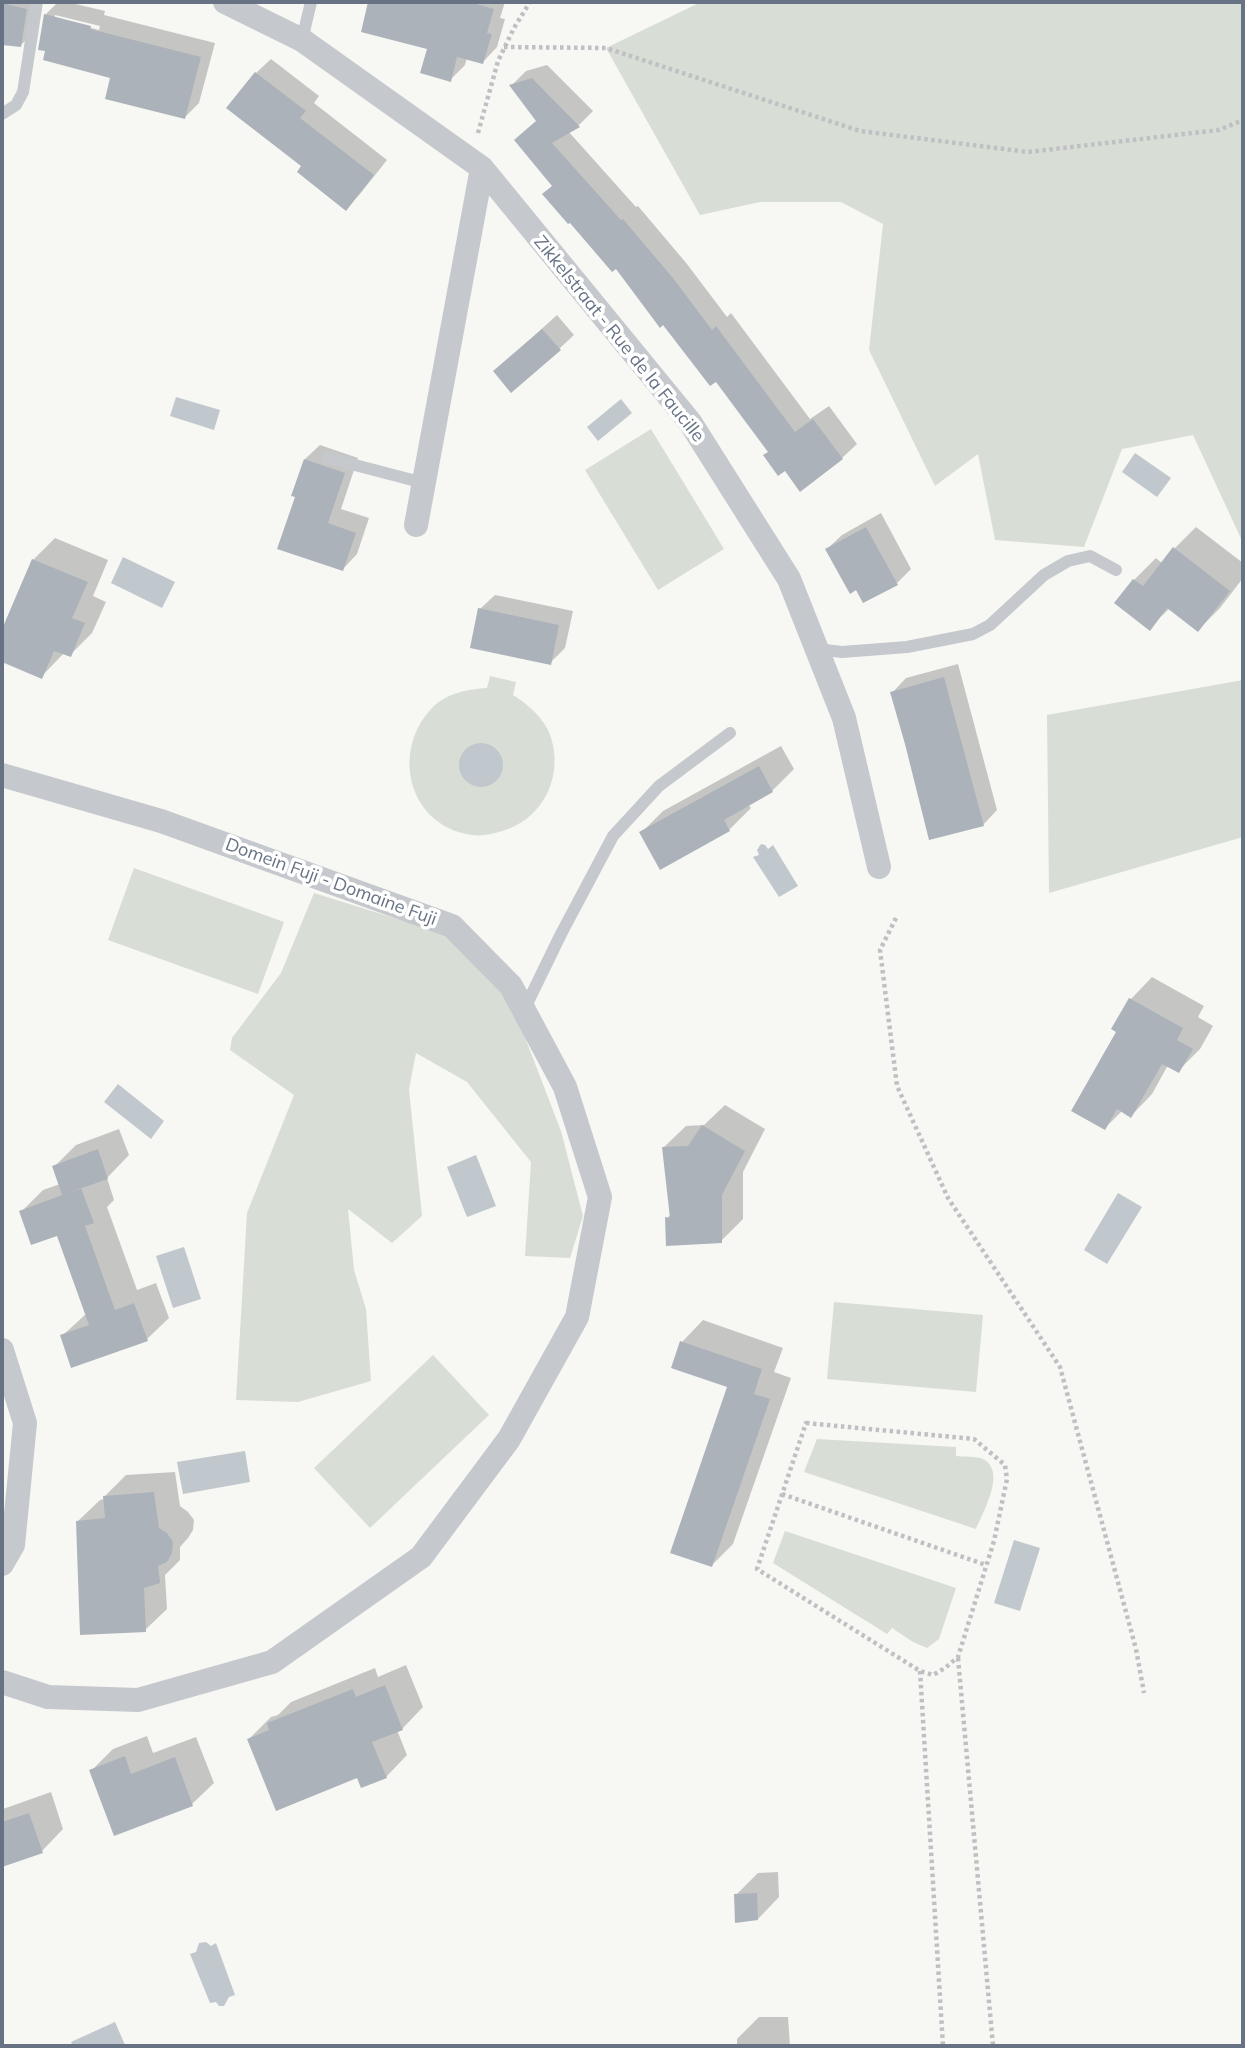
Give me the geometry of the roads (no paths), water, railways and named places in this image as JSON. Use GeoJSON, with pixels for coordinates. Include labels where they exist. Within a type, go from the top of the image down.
{"type":"FeatureCollection","features":[{"type":"Feature","properties":{"kind":"street","name":"Zikkelstraat - Rue de la Faucille"},"geometry":{"type":"LineString","coordinates":[[225,2],[302,40],[477,164],[690,422],[789,579],[844,718],[879,867]]}},
{"type":"Feature","properties":{"kind":"street"},"geometry":{"type":"LineString","coordinates":[[416,525],[477,164]]}},
{"type":"Feature","properties":{"kind":"street","name":"Domein Fuji - Domaine Fuji"},"geometry":{"type":"LineString","coordinates":[[2,775],[162,821],[452,926],[511,986],[565,1087],[600,1197],[577,1317],[509,1439],[421,1557],[272,1661],[138,1700],[48,1697],[2,1682]]}},
{"type":"Feature","properties":{"kind":"street"},"geometry":{"type":"LineString","coordinates":[[2,1350],[24,1423],[12,1545],[2,1564]]}},
{"type":"Feature","properties":{"kind":"lane"},"geometry":{"type":"LineString","coordinates":[[2,114],[16,105],[23,92],[37,2]]}},
{"type":"Feature","properties":{"kind":"lane"},"geometry":{"type":"LineString","coordinates":[[302,40],[311,2]]}},
{"type":"Feature","properties":{"kind":"lane"},"geometry":{"type":"LineString","coordinates":[[328,458],[424,483]]}},
{"type":"Feature","properties":{"kind":"lane"},"geometry":{"type":"LineString","coordinates":[[817,649],[842,652],[907,647],[973,634],[990,625],[1044,575],[1068,561],[1090,556],[1116,570]]}},
{"type":"Feature","properties":{"kind":"lane"},"geometry":{"type":"LineString","coordinates":[[524,1010],[613,836],[659,786],[730,733]]}}]}
